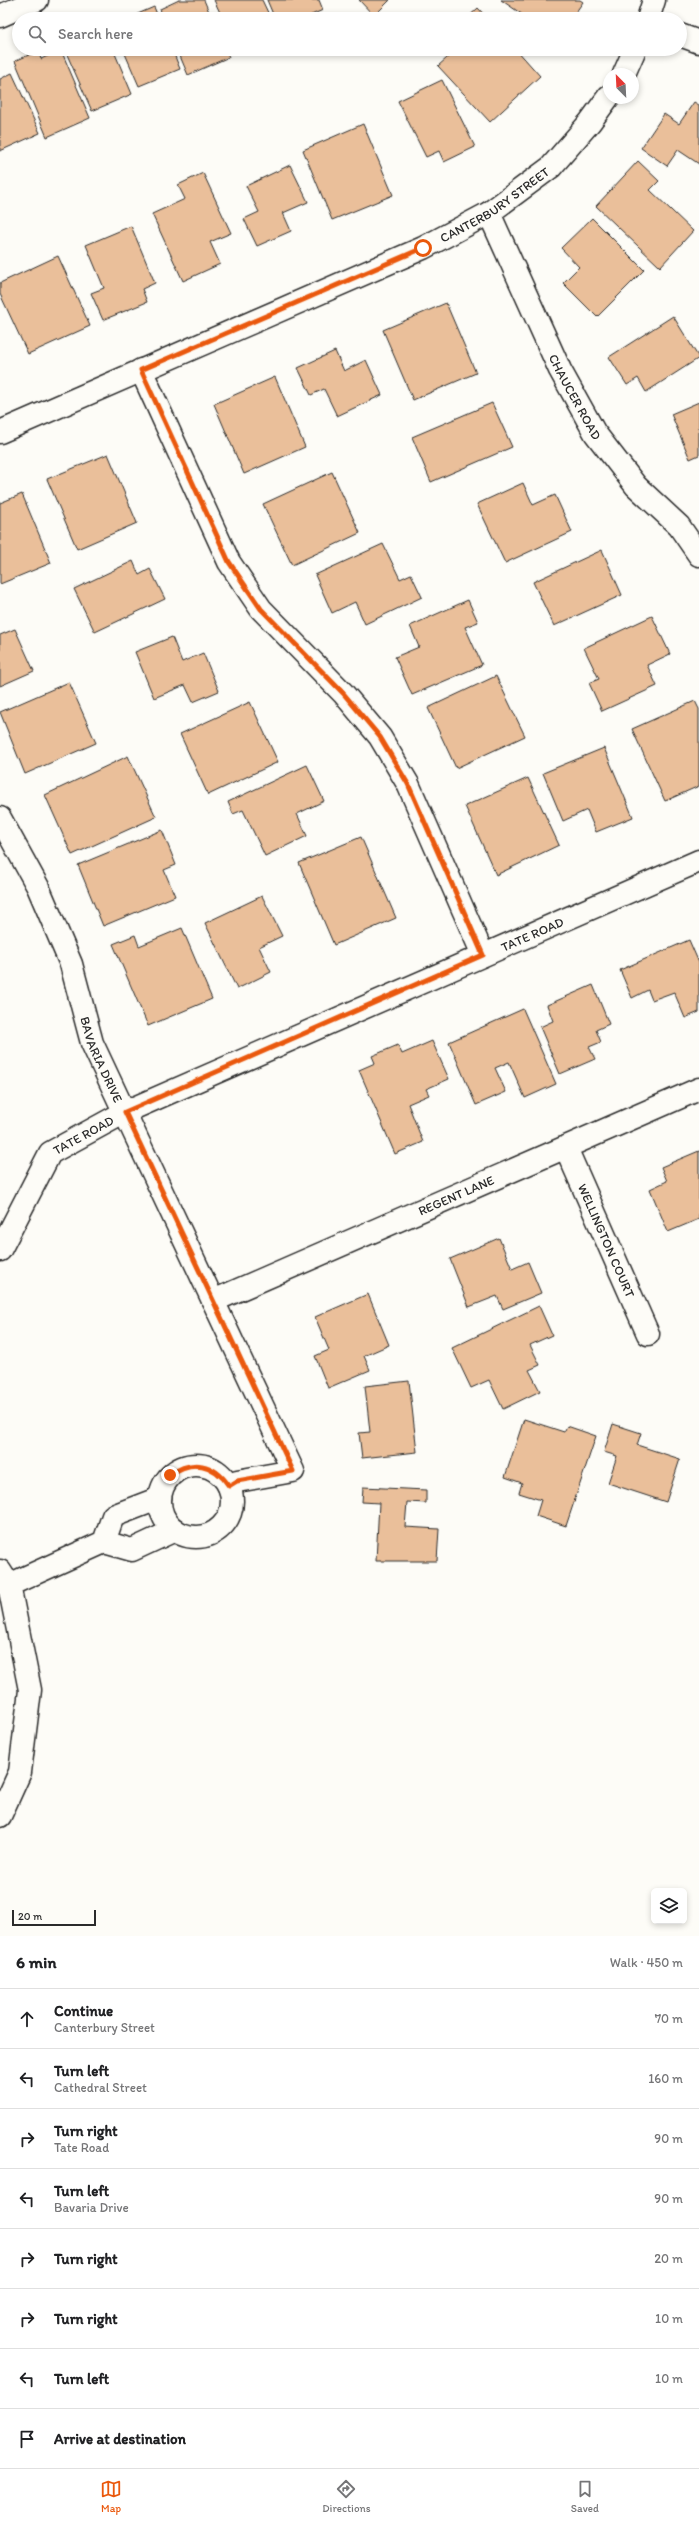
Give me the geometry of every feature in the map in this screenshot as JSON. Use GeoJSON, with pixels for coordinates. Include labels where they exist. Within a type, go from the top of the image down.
{"type":"FeatureCollection","features":[{"type":"Feature","properties":{"kind":"street"},"geometry":{"type":"LineString","coordinates":[[0,16],[37,0]]}},
{"type":"Feature","properties":{"kind":"street"},"geometry":{"type":"LineString","coordinates":[[650,12],[654,0]]}},
{"type":"Feature","properties":{"kind":"street"},"geometry":{"type":"LineString","coordinates":[[687,38],[699,42]]}},
{"type":"Feature","properties":{"kind":"street"},"geometry":{"type":"LineString","coordinates":[[627,68],[632,56]]}},
{"type":"Feature","properties":{"kind":"street","name":"CANTERBURY STREET"},"geometry":{"type":"LineString","coordinates":[[0,432],[423,248],[489,213],[551,167],[590,122],[603,104]]}},
{"type":"Feature","properties":{"kind":"street","name":"CHAUCER ROAD"},"geometry":{"type":"LineString","coordinates":[[489,213],[560,370],[595,433],[636,486],[679,526],[699,555]]}},
{"type":"Feature","properties":{"kind":"street"},"geometry":{"type":"LineString","coordinates":[[141,370],[229,562],[261,609],[343,693],[380,737],[408,784],[483,955]]}},
{"type":"Feature","properties":{"kind":"street","name":"BAVARIA DRIVE"},"geometry":{"type":"LineString","coordinates":[[0,818],[38,887],[71,964],[92,1043],[293,1471],[237,1481],[229,1486]]}},
{"type":"Feature","properties":{"kind":"street","name":"TATE ROAD"},"geometry":{"type":"LineString","coordinates":[[0,1250],[50,1153],[125,1112],[699,860]]}},
{"type":"Feature","properties":{"kind":"street","name":"REGENT LANE"},"geometry":{"type":"LineString","coordinates":[[213,1301],[699,1089]]}},
{"type":"Feature","properties":{"kind":"street","name":"WELLINGTON COURT"},"geometry":{"type":"LineString","coordinates":[[566,1148],[648,1334]]}},
{"type":"Feature","properties":{"kind":"street"},"geometry":{"type":"LineString","coordinates":[[190,1465],[214,1469],[223,1476],[229,1486],[232,1497],[231,1509],[227,1520],[220,1528],[209,1534],[198,1537],[186,1536],[175,1530],[166,1521],[161,1510],[160,1498],[163,1486],[170,1475],[190,1465]]}},
{"type":"Feature","properties":{"kind":"street"},"geometry":{"type":"LineString","coordinates":[[104,1542],[113,1516],[160,1498]]}},
{"type":"Feature","properties":{"kind":"street"},"geometry":{"type":"LineString","coordinates":[[0,1816],[20,1772],[30,1690],[4,1578],[104,1542],[132,1550],[175,1530]]}},
{"type":"Feature","properties":{"kind":"building"},"geometry":{"type":"Polygon","coordinates":[[[179,0],[204,0],[209,12],[161,12],[160,9],[179,0]]]}},
{"type":"Feature","properties":{"kind":"building"},"geometry":{"type":"Polygon","coordinates":[[[214,0],[262,0],[268,12],[220,12],[214,0]]]}},
{"type":"Feature","properties":{"kind":"building"},"geometry":{"type":"Polygon","coordinates":[[[267,0],[319,0],[323,10],[318,12],[272,12],[267,0]]]}},
{"type":"Feature","properties":{"kind":"building"},"geometry":{"type":"Polygon","coordinates":[[[359,0],[390,0],[378,12],[370,12],[359,0]]]}},
{"type":"Feature","properties":{"kind":"building"},"geometry":{"type":"Polygon","coordinates":[[[501,0],[580,0],[583,2],[576,12],[519,12],[501,0]]]}},
{"type":"Feature","properties":{"kind":"building"},"geometry":{"type":"Polygon","coordinates":[[[154,7],[156,12],[142,12],[154,7]]]}},
{"type":"Feature","properties":{"kind":"building"},"geometry":{"type":"Polygon","coordinates":[[[478,8],[482,12],[474,12],[478,8]]]}},
{"type":"Feature","properties":{"kind":"building"},"geometry":{"type":"Polygon","coordinates":[[[26,56],[40,56],[41,59],[48,56],[64,56],[90,118],[47,137],[15,61],[26,56]]]}},
{"type":"Feature","properties":{"kind":"building"},"geometry":{"type":"Polygon","coordinates":[[[68,56],[116,56],[132,94],[92,111],[68,56]]]}},
{"type":"Feature","properties":{"kind":"building"},"geometry":{"type":"Polygon","coordinates":[[[126,56],[175,56],[180,69],[139,86],[126,56]]]}},
{"type":"Feature","properties":{"kind":"building"},"geometry":{"type":"Polygon","coordinates":[[[180,56],[229,57],[188,75],[180,56]]]}},
{"type":"Feature","properties":{"kind":"building"},"geometry":{"type":"Polygon","coordinates":[[[449,56],[522,56],[540,76],[490,122],[438,66],[449,56]]]}},
{"type":"Feature","properties":{"kind":"building"},"geometry":{"type":"Polygon","coordinates":[[[12,73],[40,133],[0,151],[0,79],[12,73]]]}},
{"type":"Feature","properties":{"kind":"building"},"geometry":{"type":"Polygon","coordinates":[[[442,80],[475,147],[444,162],[439,151],[426,157],[398,101],[442,80]]]}},
{"type":"Feature","properties":{"kind":"building"},"geometry":{"type":"Polygon","coordinates":[[[694,102],[699,105],[699,164],[678,150],[667,166],[641,148],[664,114],[679,124],[694,102]]]}},
{"type":"Feature","properties":{"kind":"building"},"geometry":{"type":"Polygon","coordinates":[[[363,124],[393,195],[332,220],[303,150],[363,124]]]}},
{"type":"Feature","properties":{"kind":"building"},"geometry":{"type":"Polygon","coordinates":[[[638,161],[659,181],[650,190],[693,231],[660,267],[596,206],[638,161]]]}},
{"type":"Feature","properties":{"kind":"building"},"geometry":{"type":"Polygon","coordinates":[[[290,165],[308,202],[283,213],[291,231],[257,246],[244,219],[259,212],[246,186],[290,165]]]}},
{"type":"Feature","properties":{"kind":"building"},"geometry":{"type":"Polygon","coordinates":[[[203,173],[231,233],[210,242],[220,264],[183,281],[152,214],[185,199],[178,185],[203,173]]]}},
{"type":"Feature","properties":{"kind":"building"},"geometry":{"type":"Polygon","coordinates":[[[592,218],[644,270],[597,317],[563,283],[579,267],[561,248],[592,218]]]}},
{"type":"Feature","properties":{"kind":"building"},"geometry":{"type":"Polygon","coordinates":[[[131,226],[155,283],[142,289],[147,302],[103,320],[91,293],[104,288],[86,245],[131,226]]]}},
{"type":"Feature","properties":{"kind":"building"},"geometry":{"type":"Polygon","coordinates":[[[58,256],[90,326],[28,354],[0,294],[0,283],[58,256]]]}},
{"type":"Feature","properties":{"kind":"building"},"geometry":{"type":"Polygon","coordinates":[[[446,303],[476,373],[413,400],[383,330],[446,303]]]}},
{"type":"Feature","properties":{"kind":"building"},"geometry":{"type":"Polygon","coordinates":[[[673,316],[699,358],[646,392],[638,378],[627,385],[609,357],[673,316]]]}},
{"type":"Feature","properties":{"kind":"building"},"geometry":{"type":"Polygon","coordinates":[[[335,351],[344,371],[366,360],[382,395],[337,416],[324,389],[311,395],[298,368],[335,351]]]}},
{"type":"Feature","properties":{"kind":"building"},"geometry":{"type":"Polygon","coordinates":[[[275,377],[305,447],[244,474],[214,404],[275,377]]]}},
{"type":"Feature","properties":{"kind":"building"},"geometry":{"type":"Polygon","coordinates":[[[699,402],[699,455],[690,459],[671,414],[699,402]]]}},
{"type":"Feature","properties":{"kind":"building"},"geometry":{"type":"Polygon","coordinates":[[[492,403],[512,447],[431,482],[412,437],[492,403]]]}},
{"type":"Feature","properties":{"kind":"building"},"geometry":{"type":"Polygon","coordinates":[[[108,454],[137,523],[77,549],[47,479],[108,454]]]}},
{"type":"Feature","properties":{"kind":"building"},"geometry":{"type":"Polygon","coordinates":[[[332,472],[360,533],[292,565],[263,504],[332,472]]]}},
{"type":"Feature","properties":{"kind":"building"},"geometry":{"type":"Polygon","coordinates":[[[523,483],[533,505],[555,495],[572,532],[505,563],[477,504],[523,483]]]}},
{"type":"Feature","properties":{"kind":"building"},"geometry":{"type":"Polygon","coordinates":[[[22,494],[51,563],[0,584],[0,503],[22,494]]]}},
{"type":"Feature","properties":{"kind":"building"},"geometry":{"type":"Polygon","coordinates":[[[383,544],[400,579],[411,574],[422,597],[365,624],[355,602],[332,613],[315,575],[383,544]]]}},
{"type":"Feature","properties":{"kind":"building"},"geometry":{"type":"Polygon","coordinates":[[[602,550],[622,595],[554,626],[533,582],[602,550]]]}},
{"type":"Feature","properties":{"kind":"building"},"geometry":{"type":"Polygon","coordinates":[[[133,561],[139,575],[150,569],[165,599],[95,632],[74,589],[133,561]]]}},
{"type":"Feature","properties":{"kind":"building"},"geometry":{"type":"Polygon","coordinates":[[[468,600],[478,622],[465,627],[482,665],[412,695],[395,657],[419,647],[410,626],[468,600]]]}},
{"type":"Feature","properties":{"kind":"building"},"geometry":{"type":"Polygon","coordinates":[[[652,616],[670,654],[647,665],[657,686],[602,711],[589,683],[599,679],[584,648],[652,616]]]}},
{"type":"Feature","properties":{"kind":"building"},"geometry":{"type":"Polygon","coordinates":[[[15,629],[34,671],[0,686],[0,635],[15,629]]]}},
{"type":"Feature","properties":{"kind":"building"},"geometry":{"type":"Polygon","coordinates":[[[172,637],[182,662],[203,653],[219,691],[193,702],[185,685],[154,698],[135,652],[172,637]]]}},
{"type":"Feature","properties":{"kind":"building"},"geometry":{"type":"Polygon","coordinates":[[[496,676],[525,736],[456,768],[428,708],[496,676]]]}},
{"type":"Feature","properties":{"kind":"building"},"geometry":{"type":"Polygon","coordinates":[[[69,682],[96,743],[25,774],[0,712],[69,682]]]}},
{"type":"Feature","properties":{"kind":"building"},"geometry":{"type":"Polygon","coordinates":[[[695,701],[699,709],[699,786],[665,801],[632,729],[695,701]]]}},
{"type":"Feature","properties":{"kind":"building"},"geometry":{"type":"Polygon","coordinates":[[[250,702],[278,762],[208,795],[180,734],[250,702]]]}},
{"type":"Feature","properties":{"kind":"building"},"geometry":{"type":"Polygon","coordinates":[[[604,748],[633,817],[596,832],[587,810],[563,821],[543,773],[604,748]]]}},
{"type":"Feature","properties":{"kind":"building"},"geometry":{"type":"Polygon","coordinates":[[[128,756],[156,817],[72,855],[45,795],[128,756]]]}},
{"type":"Feature","properties":{"kind":"building"},"geometry":{"type":"Polygon","coordinates":[[[307,765],[324,801],[297,814],[307,836],[265,856],[243,810],[233,814],[228,802],[307,765]]]}},
{"type":"Feature","properties":{"kind":"building"},"geometry":{"type":"Polygon","coordinates":[[[528,778],[559,845],[496,875],[465,806],[528,778]]]}},
{"type":"Feature","properties":{"kind":"building"},"geometry":{"type":"Polygon","coordinates":[[[162,830],[176,865],[164,870],[175,896],[103,926],[78,865],[162,830]]]}},
{"type":"Feature","properties":{"kind":"building"},"geometry":{"type":"Polygon","coordinates":[[[361,837],[396,918],[334,945],[299,863],[361,837]]]}},
{"type":"Feature","properties":{"kind":"building"},"geometry":{"type":"Polygon","coordinates":[[[262,896],[282,936],[259,947],[271,972],[237,989],[205,923],[262,896]]]}},
{"type":"Feature","properties":{"kind":"building"},"geometry":{"type":"Polygon","coordinates":[[[182,928],[212,999],[148,1026],[113,944],[135,935],[139,946],[182,928]]]}},
{"type":"Feature","properties":{"kind":"building"},"geometry":{"type":"Polygon","coordinates":[[[689,940],[699,963],[699,1012],[685,1018],[674,992],[652,1000],[648,990],[632,998],[620,970],[689,940]]]}},
{"type":"Feature","properties":{"kind":"building"},"geometry":{"type":"Polygon","coordinates":[[[593,985],[609,1024],[596,1030],[601,1042],[589,1047],[595,1059],[560,1074],[540,1027],[553,1021],[547,1005],[593,985]]]}},
{"type":"Feature","properties":{"kind":"building"},"geometry":{"type":"Polygon","coordinates":[[[523,1009],[556,1084],[525,1098],[509,1062],[495,1068],[506,1092],[476,1105],[449,1042],[523,1009]]]}},
{"type":"Feature","properties":{"kind":"building"},"geometry":{"type":"Polygon","coordinates":[[[432,1041],[449,1079],[426,1089],[429,1095],[408,1104],[423,1142],[395,1154],[359,1070],[375,1063],[372,1056],[398,1045],[402,1054],[432,1041]]]}},
{"type":"Feature","properties":{"kind":"building"},"geometry":{"type":"Polygon","coordinates":[[[699,1151],[699,1219],[668,1232],[650,1189],[667,1181],[661,1167],[699,1151]]]}},
{"type":"Feature","properties":{"kind":"building"},"geometry":{"type":"Polygon","coordinates":[[[499,1238],[512,1269],[528,1262],[541,1293],[503,1309],[497,1296],[469,1307],[450,1259],[499,1238]]]}},
{"type":"Feature","properties":{"kind":"building"},"geometry":{"type":"Polygon","coordinates":[[[368,1294],[389,1345],[364,1356],[370,1370],[328,1388],[315,1356],[329,1350],[315,1317],[368,1294]]]}},
{"type":"Feature","properties":{"kind":"building"},"geometry":{"type":"Polygon","coordinates":[[[539,1306],[552,1335],[530,1345],[540,1365],[529,1370],[540,1391],[503,1409],[489,1380],[471,1388],[452,1348],[539,1306]]]}},
{"type":"Feature","properties":{"kind":"building"},"geometry":{"type":"Polygon","coordinates":[[[409,1381],[417,1452],[362,1458],[359,1433],[370,1432],[365,1386],[409,1381]]]}},
{"type":"Feature","properties":{"kind":"building"},"geometry":{"type":"Polygon","coordinates":[[[524,1419],[564,1432],[567,1426],[596,1436],[566,1526],[536,1516],[541,1500],[519,1493],[522,1483],[505,1477],[524,1419]]]}},
{"type":"Feature","properties":{"kind":"building"},"geometry":{"type":"Polygon","coordinates":[[[613,1424],[641,1433],[637,1445],[680,1459],[666,1502],[608,1483],[617,1456],[604,1452],[613,1424]]]}},
{"type":"Feature","properties":{"kind":"building"},"geometry":{"type":"Polygon","coordinates":[[[363,1487],[426,1490],[426,1503],[407,1502],[405,1527],[439,1529],[437,1561],[376,1561],[379,1503],[362,1502],[363,1487]]]}},
{"type":"Feature","properties":{"kind":"route"},"geometry":{"type":"LineString","coordinates":[[170,1475],[179,1469],[190,1465],[202,1465],[214,1469],[223,1476],[229,1486],[237,1481],[293,1471],[125,1112],[483,955],[408,784],[380,737],[343,693],[296,647],[261,609],[229,562],[141,370],[423,248]]}}]}
